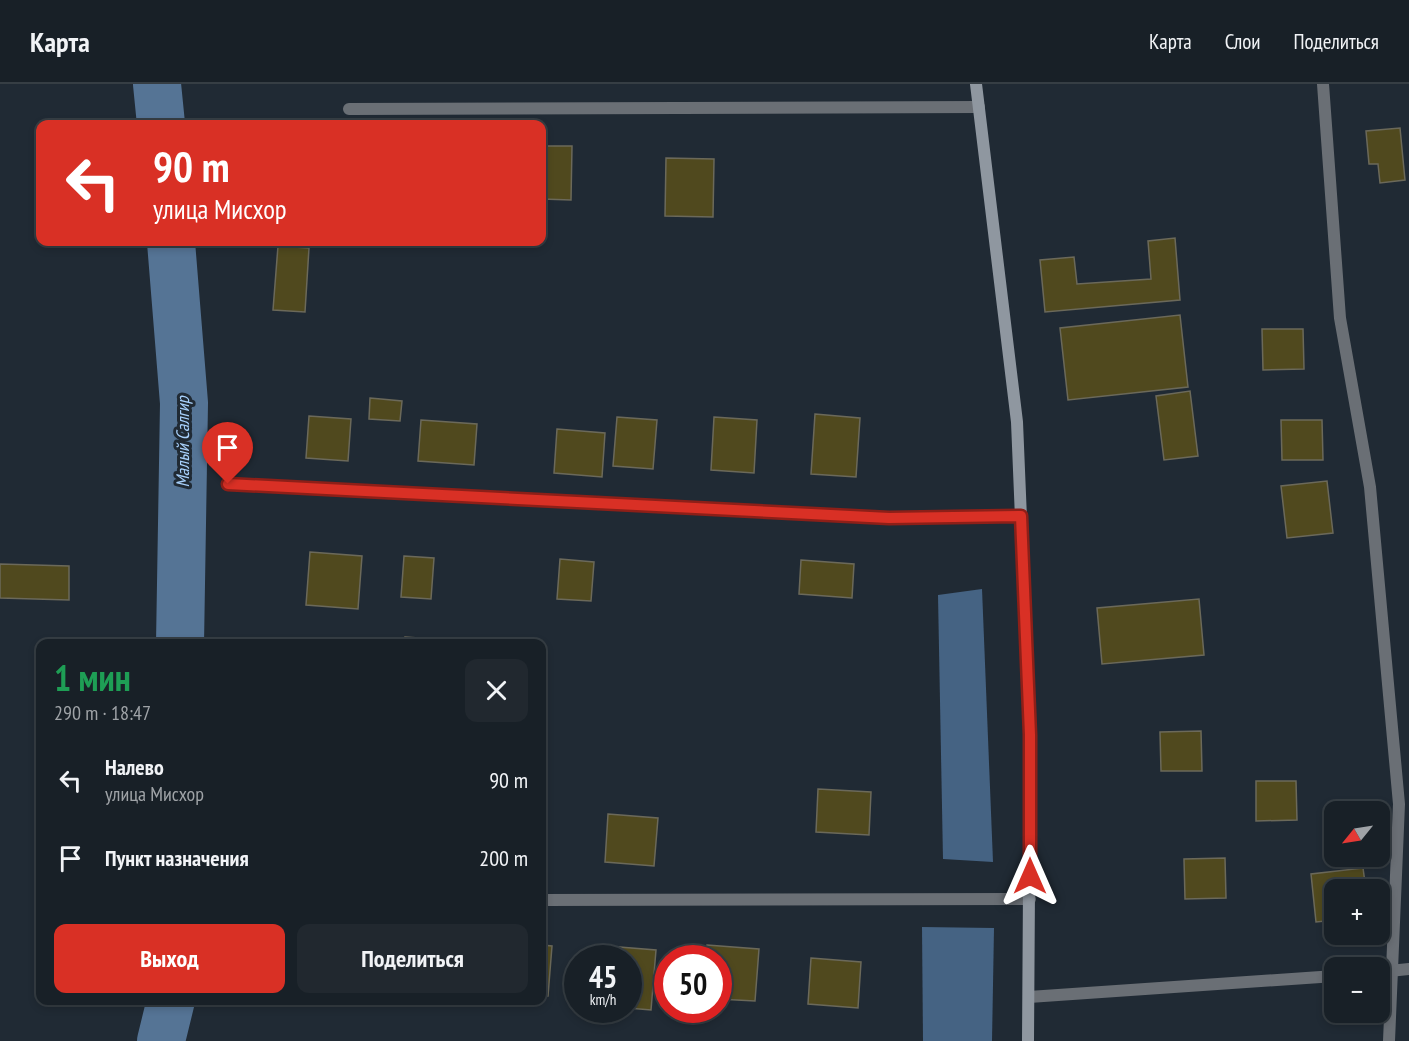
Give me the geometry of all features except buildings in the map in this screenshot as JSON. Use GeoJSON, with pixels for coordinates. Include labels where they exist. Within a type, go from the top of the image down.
{"type":"FeatureCollection","features":[{"type":"Feature","properties":{"kind":"main road"},"geometry":{"type":"LineString","coordinates":[[976,84],[1017,422],[1030,735],[1028,1041]]}},
{"type":"Feature","properties":{"kind":"street"},"geometry":{"type":"LineString","coordinates":[[1323,84],[1340,318],[1370,487],[1399,804],[1386,957]]}},
{"type":"Feature","properties":{"kind":"street"},"geometry":{"type":"LineString","coordinates":[[349,109],[979,107]]}},
{"type":"Feature","properties":{"kind":"street"},"geometry":{"type":"LineString","coordinates":[[228,484],[889,518],[1021,516]]}},
{"type":"Feature","properties":{"kind":"street"},"geometry":{"type":"LineString","coordinates":[[546,900],[1030,899]]}},
{"type":"Feature","properties":{"kind":"street"},"geometry":{"type":"LineString","coordinates":[[1390,971],[1409,969]]}},
{"type":"Feature","properties":{"kind":"street"},"geometry":{"type":"LineString","coordinates":[[1029,997],[1324,977]]}},
{"type":"Feature","properties":{"kind":"street"},"geometry":{"type":"LineString","coordinates":[[1388,1023],[1389,1041]]}},
{"type":"Feature","properties":{"kind":"shaded area"},"geometry":{"type":"Polygon","coordinates":[[[982,589],[993,862],[943,859],[938,595],[982,589]]]}},
{"type":"Feature","properties":{"kind":"shaded area"},"geometry":{"type":"Polygon","coordinates":[[[922,927],[994,928],[992,1041],[923,1041],[922,927]]]}},
{"type":"Feature","properties":{"kind":"waterway","name":"Малый Салгир"},"geometry":{"type":"LineString","coordinates":[[157,84],[161,120]]}},
{"type":"Feature","properties":{"kind":"waterway","name":"Малый Салгир"},"geometry":{"type":"LineString","coordinates":[[171,246],[184,403],[180,639]]}},
{"type":"Feature","properties":{"kind":"waterway","name":"Малый Салгир"},"geometry":{"type":"LineString","coordinates":[[161,1041],[170,1005]]}},
{"type":"Feature","properties":{"kind":"route"},"geometry":{"type":"LineString","coordinates":[[228,484],[889,518],[1021,516],[1030,735],[1030,876]]}}]}
